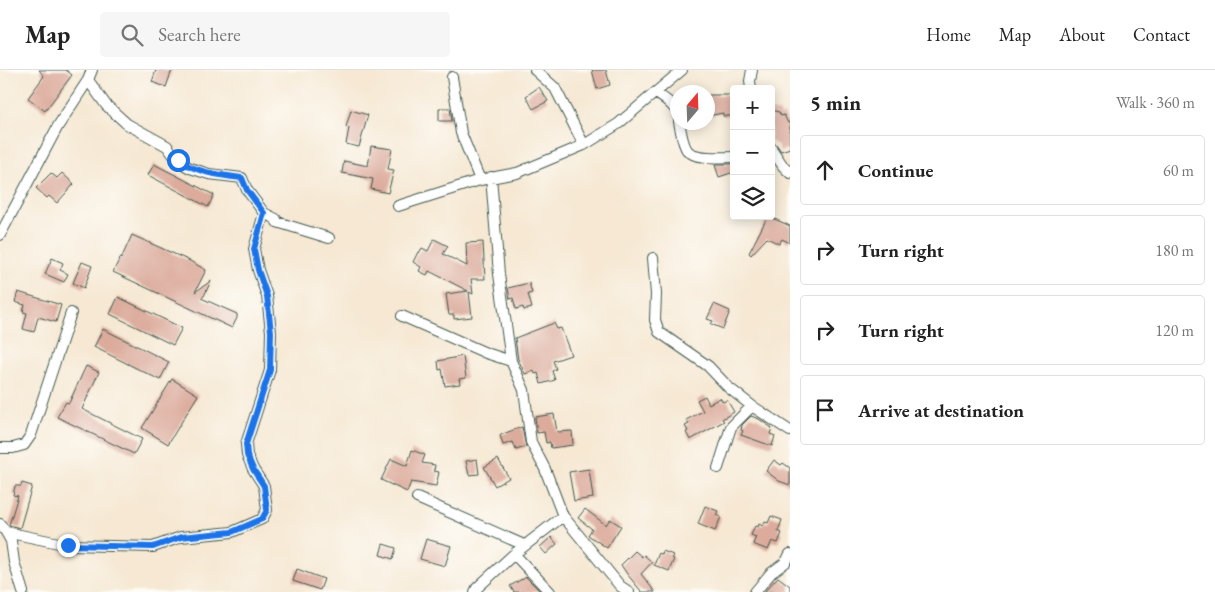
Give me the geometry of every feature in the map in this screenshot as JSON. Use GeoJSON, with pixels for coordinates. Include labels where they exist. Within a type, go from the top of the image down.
{"type":"FeatureCollection","features":[{"type":"Feature","properties":{"kind":"street"},"geometry":{"type":"LineString","coordinates":[[535,70],[554,88],[584,145]]}},
{"type":"Feature","properties":{"kind":"street"},"geometry":{"type":"LineString","coordinates":[[398,206],[480,180],[517,173],[584,145],[618,124],[682,70]]}},
{"type":"Feature","properties":{"kind":"street"},"geometry":{"type":"LineString","coordinates":[[750,85],[752,70]]}},
{"type":"Feature","properties":{"kind":"street"},"geometry":{"type":"LineString","coordinates":[[0,236],[58,126],[90,75],[106,105],[127,124],[167,146],[178,160],[190,168],[209,174],[242,178],[247,190],[264,213],[276,219],[277,222],[329,238]]}},
{"type":"Feature","properties":{"kind":"street"},"geometry":{"type":"LineString","coordinates":[[452,77],[461,133],[480,180]]}},
{"type":"Feature","properties":{"kind":"street"},"geometry":{"type":"LineString","coordinates":[[656,93],[670,104]]}},
{"type":"Feature","properties":{"kind":"street"},"geometry":{"type":"LineString","coordinates":[[681,130],[685,148],[689,152],[705,158],[730,157]]}},
{"type":"Feature","properties":{"kind":"street"},"geometry":{"type":"LineString","coordinates":[[775,153],[787,169]]}},
{"type":"Feature","properties":{"kind":"street"},"geometry":{"type":"LineString","coordinates":[[775,162],[787,169]]}},
{"type":"Feature","properties":{"kind":"street"},"geometry":{"type":"LineString","coordinates":[[491,177],[499,274],[511,361],[524,390],[530,442],[545,469],[563,516],[620,586],[629,592]]}},
{"type":"Feature","properties":{"kind":"street"},"geometry":{"type":"LineString","coordinates":[[3,528],[68,545],[153,547],[181,537],[232,532],[262,519],[267,510],[264,486],[247,455],[246,444],[270,370],[271,332],[267,296],[258,270],[254,249],[264,213]]}},
{"type":"Feature","properties":{"kind":"street"},"geometry":{"type":"LineString","coordinates":[[653,258],[656,294],[655,320],[659,332],[708,366],[729,388],[752,406],[790,431]]}},
{"type":"Feature","properties":{"kind":"street"},"geometry":{"type":"LineString","coordinates":[[0,448],[13,448],[24,445],[31,435],[71,312]]}},
{"type":"Feature","properties":{"kind":"street"},"geometry":{"type":"LineString","coordinates":[[402,316],[486,353],[511,361]]}},
{"type":"Feature","properties":{"kind":"street"},"geometry":{"type":"LineString","coordinates":[[718,468],[731,427],[752,406]]}},
{"type":"Feature","properties":{"kind":"street"},"geometry":{"type":"LineString","coordinates":[[417,498],[524,546]]}},
{"type":"Feature","properties":{"kind":"street"},"geometry":{"type":"LineString","coordinates":[[475,592],[514,554],[563,516]]}},
{"type":"Feature","properties":{"kind":"street"},"geometry":{"type":"LineString","coordinates":[[3,528],[11,541],[14,562],[23,592]]}},
{"type":"Feature","properties":{"kind":"street"},"geometry":{"type":"LineString","coordinates":[[514,554],[550,592]]}},
{"type":"Feature","properties":{"kind":"street"},"geometry":{"type":"LineString","coordinates":[[755,592],[770,573],[786,562],[790,554]]}},
{"type":"Feature","properties":{"kind":"building"},"geometry":{"type":"Polygon","coordinates":[[[39,70],[66,70],[72,75],[45,111],[28,98],[44,76],[39,70]]]}},
{"type":"Feature","properties":{"kind":"building"},"geometry":{"type":"Polygon","coordinates":[[[156,70],[172,70],[166,87],[152,82],[156,70]]]}},
{"type":"Feature","properties":{"kind":"building"},"geometry":{"type":"Polygon","coordinates":[[[592,70],[606,70],[610,85],[597,89],[592,70]]]}},
{"type":"Feature","properties":{"kind":"building"},"geometry":{"type":"Polygon","coordinates":[[[539,87],[548,101],[533,109],[526,96],[539,87]]]}},
{"type":"Feature","properties":{"kind":"building"},"geometry":{"type":"Polygon","coordinates":[[[715,95],[730,95],[730,116],[723,116],[723,113],[715,115],[715,95]]]}},
{"type":"Feature","properties":{"kind":"building"},"geometry":{"type":"Polygon","coordinates":[[[439,108],[450,108],[452,121],[439,121],[439,108]]]}},
{"type":"Feature","properties":{"kind":"building"},"geometry":{"type":"Polygon","coordinates":[[[351,110],[368,115],[359,147],[346,144],[349,128],[346,127],[351,110]]]}},
{"type":"Feature","properties":{"kind":"building"},"geometry":{"type":"Polygon","coordinates":[[[775,111],[779,112],[781,116],[784,115],[788,123],[790,122],[790,148],[781,151],[776,144],[775,111]]]}},
{"type":"Feature","properties":{"kind":"building"},"geometry":{"type":"Polygon","coordinates":[[[371,146],[392,149],[388,169],[394,170],[388,193],[371,189],[373,179],[342,173],[344,161],[368,166],[371,146]]]}},
{"type":"Feature","properties":{"kind":"building"},"geometry":{"type":"Polygon","coordinates":[[[154,164],[214,195],[208,207],[148,175],[154,164]]]}},
{"type":"Feature","properties":{"kind":"building"},"geometry":{"type":"Polygon","coordinates":[[[730,164],[730,173],[719,177],[715,165],[730,164]]]}},
{"type":"Feature","properties":{"kind":"building"},"geometry":{"type":"Polygon","coordinates":[[[51,173],[57,178],[62,173],[74,184],[57,203],[49,196],[47,198],[36,188],[51,173]]]}},
{"type":"Feature","properties":{"kind":"building"},"geometry":{"type":"Polygon","coordinates":[[[775,219],[790,226],[790,243],[782,239],[779,244],[767,238],[751,255],[749,253],[766,220],[775,219]]]}},
{"type":"Feature","properties":{"kind":"building"},"geometry":{"type":"Polygon","coordinates":[[[132,235],[206,270],[195,292],[211,281],[204,296],[201,298],[237,314],[232,328],[113,272],[132,235]]]}},
{"type":"Feature","properties":{"kind":"building"},"geometry":{"type":"Polygon","coordinates":[[[434,239],[448,246],[443,254],[467,266],[466,243],[483,242],[485,279],[471,279],[473,294],[469,292],[472,317],[454,319],[454,315],[449,315],[446,294],[468,291],[429,271],[427,275],[419,271],[421,267],[413,262],[422,248],[428,251],[434,239]]]}},
{"type":"Feature","properties":{"kind":"building"},"geometry":{"type":"Polygon","coordinates":[[[52,258],[63,263],[60,270],[68,274],[64,282],[45,274],[52,258]]]}},
{"type":"Feature","properties":{"kind":"building"},"geometry":{"type":"Polygon","coordinates":[[[82,262],[92,266],[84,288],[73,283],[82,262]]]}},
{"type":"Feature","properties":{"kind":"building"},"geometry":{"type":"Polygon","coordinates":[[[529,283],[532,293],[528,294],[532,308],[524,310],[523,307],[516,309],[513,298],[510,299],[508,288],[529,283]]]}},
{"type":"Feature","properties":{"kind":"building"},"geometry":{"type":"Polygon","coordinates":[[[18,292],[61,305],[56,322],[38,317],[34,332],[23,329],[27,313],[23,312],[25,305],[15,302],[18,292]]]}},
{"type":"Feature","properties":{"kind":"building"},"geometry":{"type":"Polygon","coordinates":[[[118,297],[182,328],[173,345],[110,314],[118,297]]]}},
{"type":"Feature","properties":{"kind":"building"},"geometry":{"type":"Polygon","coordinates":[[[714,304],[730,311],[723,329],[711,324],[713,321],[707,319],[714,304]]]}},
{"type":"Feature","properties":{"kind":"building"},"geometry":{"type":"Polygon","coordinates":[[[554,323],[557,329],[561,328],[571,355],[553,361],[556,369],[552,371],[555,380],[541,384],[538,373],[535,374],[534,371],[525,374],[518,359],[515,338],[554,323]]]}},
{"type":"Feature","properties":{"kind":"building"},"geometry":{"type":"Polygon","coordinates":[[[103,329],[169,362],[160,380],[94,347],[103,329]]]}},
{"type":"Feature","properties":{"kind":"building"},"geometry":{"type":"Polygon","coordinates":[[[463,356],[466,378],[459,379],[460,384],[445,386],[442,369],[439,370],[438,361],[463,356]]]}},
{"type":"Feature","properties":{"kind":"building"},"geometry":{"type":"Polygon","coordinates":[[[86,366],[99,372],[82,409],[142,439],[134,454],[57,417],[66,402],[69,403],[86,366]]]}},
{"type":"Feature","properties":{"kind":"building"},"geometry":{"type":"Polygon","coordinates":[[[172,379],[198,395],[168,444],[142,428],[172,379]]]}},
{"type":"Feature","properties":{"kind":"building"},"geometry":{"type":"Polygon","coordinates":[[[705,396],[709,404],[720,398],[723,402],[727,400],[734,412],[722,419],[724,421],[690,440],[686,432],[688,431],[685,426],[689,424],[686,420],[703,411],[697,400],[705,396]]]}},
{"type":"Feature","properties":{"kind":"building"},"geometry":{"type":"Polygon","coordinates":[[[554,414],[557,432],[572,431],[573,445],[551,448],[550,442],[546,443],[544,432],[537,433],[535,417],[554,414]]]}},
{"type":"Feature","properties":{"kind":"building"},"geometry":{"type":"Polygon","coordinates":[[[751,416],[772,428],[770,434],[775,436],[772,446],[741,435],[743,431],[741,430],[742,425],[751,416]]]}},
{"type":"Feature","properties":{"kind":"building"},"geometry":{"type":"Polygon","coordinates":[[[522,427],[526,447],[516,450],[513,442],[503,445],[500,435],[522,427]]]}},
{"type":"Feature","properties":{"kind":"building"},"geometry":{"type":"Polygon","coordinates":[[[412,450],[425,455],[422,463],[435,465],[434,471],[439,472],[436,486],[411,482],[407,492],[381,480],[391,459],[407,466],[412,450]]]}},
{"type":"Feature","properties":{"kind":"building"},"geometry":{"type":"Polygon","coordinates":[[[477,459],[479,474],[469,475],[466,461],[477,459]]]}},
{"type":"Feature","properties":{"kind":"building"},"geometry":{"type":"Polygon","coordinates":[[[498,459],[509,478],[495,486],[484,467],[498,459]]]}},
{"type":"Feature","properties":{"kind":"building"},"geometry":{"type":"Polygon","coordinates":[[[774,460],[790,468],[790,485],[779,481],[766,471],[774,460]]]}},
{"type":"Feature","properties":{"kind":"building"},"geometry":{"type":"Polygon","coordinates":[[[589,469],[593,498],[574,501],[569,472],[589,469]]]}},
{"type":"Feature","properties":{"kind":"building"},"geometry":{"type":"Polygon","coordinates":[[[22,483],[32,486],[20,528],[9,525],[18,496],[13,495],[15,486],[21,486],[22,483]]]}},
{"type":"Feature","properties":{"kind":"building"},"geometry":{"type":"Polygon","coordinates":[[[705,506],[718,511],[716,515],[721,517],[715,531],[698,524],[705,506]]]}},
{"type":"Feature","properties":{"kind":"building"},"geometry":{"type":"Polygon","coordinates":[[[585,509],[606,525],[610,519],[621,526],[607,548],[588,535],[592,529],[578,518],[585,509]]]}},
{"type":"Feature","properties":{"kind":"building"},"geometry":{"type":"Polygon","coordinates":[[[771,516],[782,520],[778,531],[782,533],[778,543],[772,541],[768,550],[753,544],[756,537],[751,535],[755,526],[758,527],[759,524],[763,526],[765,522],[768,523],[771,516]]]}},
{"type":"Feature","properties":{"kind":"building"},"geometry":{"type":"Polygon","coordinates":[[[551,537],[557,544],[546,554],[540,547],[551,537]]]}},
{"type":"Feature","properties":{"kind":"building"},"geometry":{"type":"Polygon","coordinates":[[[426,539],[451,546],[445,566],[420,559],[426,539]]]}},
{"type":"Feature","properties":{"kind":"building"},"geometry":{"type":"Polygon","coordinates":[[[383,544],[396,548],[393,559],[380,555],[383,544]]]}},
{"type":"Feature","properties":{"kind":"building"},"geometry":{"type":"Polygon","coordinates":[[[635,551],[642,557],[644,555],[652,562],[641,574],[655,592],[642,592],[621,565],[635,551]]]}},
{"type":"Feature","properties":{"kind":"building"},"geometry":{"type":"Polygon","coordinates":[[[663,551],[673,555],[672,558],[674,559],[669,571],[654,565],[659,553],[662,554],[663,551]]]}},
{"type":"Feature","properties":{"kind":"building"},"geometry":{"type":"Polygon","coordinates":[[[297,569],[324,579],[320,590],[293,581],[297,569]]]}},
{"type":"Feature","properties":{"kind":"building"},"geometry":{"type":"Polygon","coordinates":[[[526,577],[541,592],[514,592],[510,586],[526,577]]]}},
{"type":"Feature","properties":{"kind":"building"},"geometry":{"type":"Polygon","coordinates":[[[778,577],[790,586],[790,592],[766,592],[765,591],[778,577]]]}},
{"type":"Feature","properties":{"kind":"route"},"geometry":{"type":"LineString","coordinates":[[68,545],[153,547],[181,537],[232,532],[262,519],[267,510],[264,486],[247,455],[246,444],[270,370],[271,332],[267,296],[258,270],[254,249],[264,213],[247,190],[242,178],[209,174],[190,168],[178,160]]}}]}
